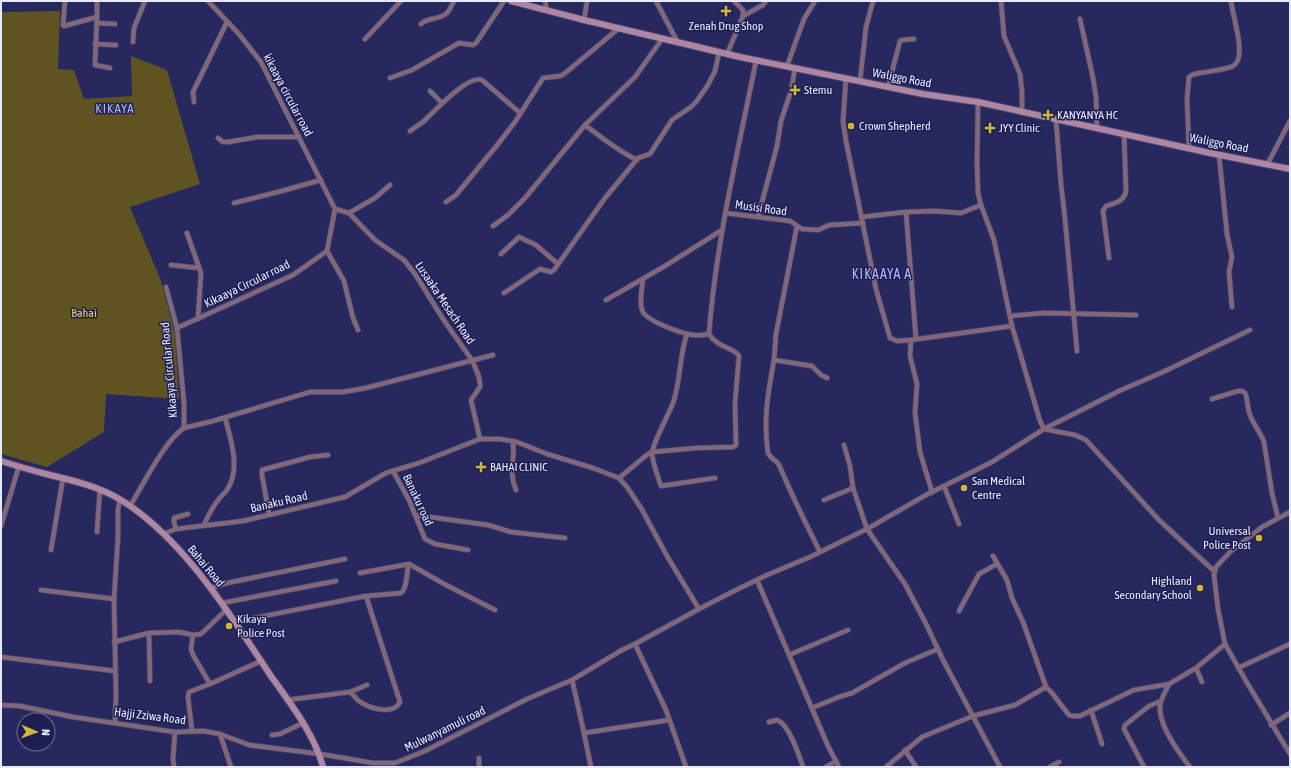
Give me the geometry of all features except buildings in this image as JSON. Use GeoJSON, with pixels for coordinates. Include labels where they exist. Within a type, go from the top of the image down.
{"type":"FeatureCollection","features":[{"type":"Feature","properties":{"kind":"street"},"geometry":{"type":"LineString","coordinates":[[65,1],[64,26],[97,17]]}},
{"type":"Feature","properties":{"kind":"street"},"geometry":{"type":"LineString","coordinates":[[97,1],[95,65],[110,68]]}},
{"type":"Feature","properties":{"kind":"street"},"geometry":{"type":"LineString","coordinates":[[133,42],[134,28],[145,1]]}},
{"type":"Feature","properties":{"kind":"street","name":"kikaaya circular road"},"geometry":{"type":"LineString","coordinates":[[208,1],[238,33],[260,62],[335,209]]}},
{"type":"Feature","properties":{"kind":"street"},"geometry":{"type":"LineString","coordinates":[[365,39],[401,1]]}},
{"type":"Feature","properties":{"kind":"street"},"geometry":{"type":"LineString","coordinates":[[421,24],[425,20],[447,13],[454,1]]}},
{"type":"Feature","properties":{"kind":"street"},"geometry":{"type":"LineString","coordinates":[[390,78],[412,70],[459,43],[473,44],[476,42],[504,1]]}},
{"type":"Feature","properties":{"kind":"street","name":"Waliggo Road"},"geometry":{"type":"LineString","coordinates":[[511,1],[719,53],[888,87],[978,102],[1220,155],[1290,168]]}},
{"type":"Feature","properties":{"kind":"street"},"geometry":{"type":"LineString","coordinates":[[545,1],[547,10]]}},
{"type":"Feature","properties":{"kind":"street"},"geometry":{"type":"LineString","coordinates":[[584,20],[587,1]]}},
{"type":"Feature","properties":{"kind":"street"},"geometry":{"type":"LineString","coordinates":[[656,1],[678,43]]}},
{"type":"Feature","properties":{"kind":"street"},"geometry":{"type":"LineString","coordinates":[[727,54],[743,16],[743,10],[734,1]]}},
{"type":"Feature","properties":{"kind":"street"},"geometry":{"type":"LineString","coordinates":[[743,16],[766,1]]}},
{"type":"Feature","properties":{"kind":"street"},"geometry":{"type":"LineString","coordinates":[[787,66],[804,19],[815,1]]}},
{"type":"Feature","properties":{"kind":"street"},"geometry":{"type":"LineString","coordinates":[[860,81],[866,27],[873,1]]}},
{"type":"Feature","properties":{"kind":"street"},"geometry":{"type":"LineString","coordinates":[[1001,1],[1004,36],[1020,74],[1022,112]]}},
{"type":"Feature","properties":{"kind":"street"},"geometry":{"type":"LineString","coordinates":[[1189,148],[1187,99],[1189,77],[1194,74],[1232,67],[1238,60],[1240,48],[1231,1]]}},
{"type":"Feature","properties":{"kind":"street"},"geometry":{"type":"LineString","coordinates":[[1080,19],[1096,97],[1097,128]]}},
{"type":"Feature","properties":{"kind":"street"},"geometry":{"type":"LineString","coordinates":[[194,102],[193,92],[227,22]]}},
{"type":"Feature","properties":{"kind":"street"},"geometry":{"type":"LineString","coordinates":[[96,23],[115,24]]}},
{"type":"Feature","properties":{"kind":"street"},"geometry":{"type":"LineString","coordinates":[[446,202],[465,186],[498,144],[543,78],[560,76],[564,74],[618,28]]}},
{"type":"Feature","properties":{"kind":"street"},"geometry":{"type":"LineString","coordinates":[[494,226],[525,198],[585,125],[635,77],[662,39]]}},
{"type":"Feature","properties":{"kind":"street"},"geometry":{"type":"LineString","coordinates":[[888,87],[900,41],[914,39]]}},
{"type":"Feature","properties":{"kind":"street"},"geometry":{"type":"LineString","coordinates":[[96,44],[116,45]]}},
{"type":"Feature","properties":{"kind":"street"},"geometry":{"type":"LineString","coordinates":[[504,293],[540,268],[551,272],[554,270],[605,198],[640,156],[650,154],[672,120],[696,102],[715,72],[719,53]]}},
{"type":"Feature","properties":{"kind":"street"},"geometry":{"type":"LineString","coordinates":[[619,478],[652,452],[696,448],[733,447],[736,445],[735,403],[739,356],[737,353],[716,343],[709,334],[717,254],[756,60]]}},
{"type":"Feature","properties":{"kind":"street"},"geometry":{"type":"LineString","coordinates":[[758,217],[777,146],[781,121],[791,91],[795,68]]}},
{"type":"Feature","properties":{"kind":"street"},"geometry":{"type":"LineString","coordinates":[[410,131],[422,123],[456,91],[479,78],[520,113]]}},
{"type":"Feature","properties":{"kind":"street"},"geometry":{"type":"LineString","coordinates":[[846,78],[843,121],[876,289],[890,338],[897,341],[913,340],[1012,326]]}},
{"type":"Feature","properties":{"kind":"street"},"geometry":{"type":"LineString","coordinates":[[430,91],[442,103]]}},
{"type":"Feature","properties":{"kind":"street"},"geometry":{"type":"LineString","coordinates":[[978,102],[978,193],[994,240],[1012,326],[1035,407],[1044,429],[1075,435],[1086,440],[1154,515],[1214,571]]}},
{"type":"Feature","properties":{"kind":"street"},"geometry":{"type":"LineString","coordinates":[[1056,120],[1077,350]]}},
{"type":"Feature","properties":{"kind":"street"},"geometry":{"type":"LineString","coordinates":[[1268,164],[1290,121]]}},
{"type":"Feature","properties":{"kind":"street"},"geometry":{"type":"LineString","coordinates":[[585,125],[607,143],[622,153],[637,160]]}},
{"type":"Feature","properties":{"kind":"street"},"geometry":{"type":"LineString","coordinates":[[1109,258],[1103,211],[1106,206],[1121,201],[1126,192],[1124,134]]}},
{"type":"Feature","properties":{"kind":"street"},"geometry":{"type":"LineString","coordinates":[[218,138],[223,142],[228,142],[256,137],[299,137]]}},
{"type":"Feature","properties":{"kind":"street"},"geometry":{"type":"LineString","coordinates":[[1220,155],[1227,234],[1232,252],[1229,279],[1232,307]]}},
{"type":"Feature","properties":{"kind":"street"},"geometry":{"type":"LineString","coordinates":[[234,203],[321,180]]}},
{"type":"Feature","properties":{"kind":"street"},"geometry":{"type":"LineString","coordinates":[[358,330],[352,318],[348,292],[344,281],[327,251],[335,209],[349,213],[375,198],[390,185]]}},
{"type":"Feature","properties":{"kind":"street"},"geometry":{"type":"LineString","coordinates":[[862,217],[906,212],[965,212],[981,205]]}},
{"type":"Feature","properties":{"kind":"street"},"geometry":{"type":"LineString","coordinates":[[906,212],[913,340],[910,356],[917,384],[915,412],[920,452],[932,492]]}},
{"type":"Feature","properties":{"kind":"street","name":"Lusaaka Mesach Road"},"geometry":{"type":"LineString","coordinates":[[349,213],[375,240],[401,258],[409,266],[445,322],[472,360],[479,377],[480,384],[480,387],[471,400],[480,439]]}},
{"type":"Feature","properties":{"kind":"street","name":"Musisi Road"},"geometry":{"type":"LineString","coordinates":[[725,213],[790,221],[802,229],[818,230],[829,225],[863,223]]}},
{"type":"Feature","properties":{"kind":"street"},"geometry":{"type":"LineString","coordinates":[[796,226],[776,334],[774,360],[768,391],[766,418],[768,453],[780,466],[789,489],[820,552]]}},
{"type":"Feature","properties":{"kind":"street"},"geometry":{"type":"LineString","coordinates":[[606,300],[665,266],[722,230]]}},
{"type":"Feature","properties":{"kind":"street"},"geometry":{"type":"LineString","coordinates":[[187,233],[201,274],[198,319]]}},
{"type":"Feature","properties":{"kind":"street"},"geometry":{"type":"LineString","coordinates":[[501,254],[519,237],[536,245],[558,264]]}},
{"type":"Feature","properties":{"kind":"street","name":"Kikaaya Circular road"},"geometry":{"type":"LineString","coordinates":[[177,328],[293,275],[327,251]]}},
{"type":"Feature","properties":{"kind":"street"},"geometry":{"type":"LineString","coordinates":[[171,265],[199,268]]}},
{"type":"Feature","properties":{"kind":"street"},"geometry":{"type":"LineString","coordinates":[[643,279],[641,310],[644,315],[674,330],[687,334],[695,336],[709,334]]}},
{"type":"Feature","properties":{"kind":"street","name":"Kikaaya Circular Road"},"geometry":{"type":"LineString","coordinates":[[130,506],[167,444],[184,428],[184,403],[177,328],[166,288]]}},
{"type":"Feature","properties":{"kind":"street"},"geometry":{"type":"LineString","coordinates":[[1010,316],[1035,313],[1136,315]]}},
{"type":"Feature","properties":{"kind":"street","name":"Mulwanyamuli road"},"geometry":{"type":"LineString","coordinates":[[320,754],[373,764],[400,762],[425,751],[527,700],[572,680],[622,650],[698,609],[867,529],[932,492],[992,462],[1044,429],[1118,391],[1162,372],[1250,330]]}},
{"type":"Feature","properties":{"kind":"street"},"geometry":{"type":"LineString","coordinates":[[687,334],[682,350],[678,384],[673,404],[652,452],[661,486],[715,478]]}},
{"type":"Feature","properties":{"kind":"street"},"geometry":{"type":"LineString","coordinates":[[184,428],[225,418],[310,392],[336,393],[358,390],[493,355]]}},
{"type":"Feature","properties":{"kind":"street"},"geometry":{"type":"LineString","coordinates":[[774,360],[812,366],[821,375],[827,378]]}},
{"type":"Feature","properties":{"kind":"street"},"geometry":{"type":"LineString","coordinates":[[1212,399],[1238,391],[1245,393],[1249,412],[1255,426],[1262,435],[1264,442],[1272,493],[1278,518]]}},
{"type":"Feature","properties":{"kind":"street"},"geometry":{"type":"LineString","coordinates":[[204,525],[210,510],[227,490],[234,471],[232,448],[225,418]]}},
{"type":"Feature","properties":{"kind":"street"},"geometry":{"type":"LineString","coordinates":[[480,439],[500,439],[513,441],[619,478],[627,486],[641,508],[698,609]]}},
{"type":"Feature","properties":{"kind":"street","name":"Banaku Road"},"geometry":{"type":"LineString","coordinates":[[163,534],[204,525],[226,524],[345,497],[386,473],[419,463],[480,439]]}},
{"type":"Feature","properties":{"kind":"street"},"geometry":{"type":"LineString","coordinates":[[513,441],[512,477],[516,490]]}},
{"type":"Feature","properties":{"kind":"street"},"geometry":{"type":"LineString","coordinates":[[844,445],[850,466],[853,488],[867,529],[905,584],[1000,766],[994,767]]}},
{"type":"Feature","properties":{"kind":"street"},"geometry":{"type":"LineString","coordinates":[[269,514],[262,470],[310,457],[328,455]]}},
{"type":"Feature","properties":{"kind":"street","name":"Bahai Road"},"geometry":{"type":"LineString","coordinates":[[1,461],[100,489],[130,506],[163,534],[192,565],[222,603],[303,723],[320,754],[323,767]]}},
{"type":"Feature","properties":{"kind":"street"},"geometry":{"type":"LineString","coordinates":[[1,526],[19,466]]}},
{"type":"Feature","properties":{"kind":"street","name":"Banaku road"},"geometry":{"type":"LineString","coordinates":[[393,471],[425,539],[430,543],[468,550]]}},
{"type":"Feature","properties":{"kind":"street"},"geometry":{"type":"LineString","coordinates":[[51,550],[63,478]]}},
{"type":"Feature","properties":{"kind":"street"},"geometry":{"type":"LineString","coordinates":[[944,486],[959,524]]}},
{"type":"Feature","properties":{"kind":"street"},"geometry":{"type":"LineString","coordinates":[[824,500],[853,488]]}},
{"type":"Feature","properties":{"kind":"street"},"geometry":{"type":"LineString","coordinates":[[97,532],[100,489]]}},
{"type":"Feature","properties":{"kind":"street"},"geometry":{"type":"LineString","coordinates":[[115,722],[114,599],[120,499]]}},
{"type":"Feature","properties":{"kind":"street"},"geometry":{"type":"LineString","coordinates":[[1290,512],[1262,527],[1219,562],[1214,571],[1215,593],[1225,644],[1271,725],[1290,754]]}},
{"type":"Feature","properties":{"kind":"street"},"geometry":{"type":"LineString","coordinates":[[176,530],[174,518],[188,514]]}},
{"type":"Feature","properties":{"kind":"street"},"geometry":{"type":"LineString","coordinates":[[415,515],[488,526],[511,532],[565,538]]}},
{"type":"Feature","properties":{"kind":"street"},"geometry":{"type":"LineString","coordinates":[[993,556],[1008,580],[1012,598],[1024,622],[1046,687],[1072,716],[1080,716],[1134,690],[1169,684],[1196,668],[1225,644]]}},
{"type":"Feature","properties":{"kind":"street"},"geometry":{"type":"LineString","coordinates":[[211,588],[227,583],[345,559]]}},
{"type":"Feature","properties":{"kind":"street"},"geometry":{"type":"LineString","coordinates":[[360,573],[409,564],[495,610]]}},
{"type":"Feature","properties":{"kind":"street"},"geometry":{"type":"LineString","coordinates":[[234,622],[366,596],[401,593],[406,585],[409,564]]}},
{"type":"Feature","properties":{"kind":"street"},"geometry":{"type":"LineString","coordinates":[[959,611],[979,574],[997,564]]}},
{"type":"Feature","properties":{"kind":"street"},"geometry":{"type":"LineString","coordinates":[[757,580],[828,746],[839,767]]}},
{"type":"Feature","properties":{"kind":"street"},"geometry":{"type":"LineString","coordinates":[[222,603],[336,581]]}},
{"type":"Feature","properties":{"kind":"street"},"geometry":{"type":"LineString","coordinates":[[41,590],[114,599]]}},
{"type":"Feature","properties":{"kind":"street"},"geometry":{"type":"LineString","coordinates":[[350,692],[360,703],[377,709],[394,709],[400,702],[366,596]]}},
{"type":"Feature","properties":{"kind":"street"},"geometry":{"type":"LineString","coordinates":[[114,642],[149,633],[179,632],[192,635],[201,634],[206,631],[226,610]]}},
{"type":"Feature","properties":{"kind":"street"},"geometry":{"type":"LineString","coordinates":[[789,655],[848,630]]}},
{"type":"Feature","properties":{"kind":"street"},"geometry":{"type":"LineString","coordinates":[[149,633],[150,680]]}},
{"type":"Feature","properties":{"kind":"street"},"geometry":{"type":"LineString","coordinates":[[192,635],[193,655],[210,684]]}},
{"type":"Feature","properties":{"kind":"street"},"geometry":{"type":"LineString","coordinates":[[635,644],[666,710],[686,767]]}},
{"type":"Feature","properties":{"kind":"street"},"geometry":{"type":"LineString","coordinates":[[1238,668],[1290,644]]}},
{"type":"Feature","properties":{"kind":"street"},"geometry":{"type":"LineString","coordinates":[[812,708],[852,693],[905,663],[938,649]]}},
{"type":"Feature","properties":{"kind":"street"},"geometry":{"type":"LineString","coordinates":[[1,657],[115,671]]}},
{"type":"Feature","properties":{"kind":"street"},"geometry":{"type":"LineString","coordinates":[[192,731],[188,697],[189,692],[261,661]]}},
{"type":"Feature","properties":{"kind":"street"},"geometry":{"type":"LineString","coordinates":[[1196,668],[1202,682]]}},
{"type":"Feature","properties":{"kind":"street"},"geometry":{"type":"LineString","coordinates":[[572,680],[591,767]]}},
{"type":"Feature","properties":{"kind":"street"},"geometry":{"type":"LineString","coordinates":[[1169,684],[1161,701],[1160,711],[1172,742],[1190,767]]}},
{"type":"Feature","properties":{"kind":"street"},"geometry":{"type":"LineString","coordinates":[[287,700],[350,692],[367,685]]}},
{"type":"Feature","properties":{"kind":"street"},"geometry":{"type":"LineString","coordinates":[[886,767],[922,737],[974,716],[1015,705],[1046,687]]}},
{"type":"Feature","properties":{"kind":"street"},"geometry":{"type":"LineString","coordinates":[[1144,767],[1124,729],[1124,725],[1149,706],[1161,701]]}},
{"type":"Feature","properties":{"kind":"street","name":"Hajji Zziwa Road"},"geometry":{"type":"LineString","coordinates":[[1,705],[175,732],[204,731],[220,734],[249,745],[320,754]]}},
{"type":"Feature","properties":{"kind":"street"},"geometry":{"type":"LineString","coordinates":[[1091,710],[1102,744]]}},
{"type":"Feature","properties":{"kind":"street"},"geometry":{"type":"LineString","coordinates":[[1271,725],[1290,713]]}},
{"type":"Feature","properties":{"kind":"street"},"geometry":{"type":"LineString","coordinates":[[584,733],[669,720]]}},
{"type":"Feature","properties":{"kind":"street"},"geometry":{"type":"LineString","coordinates":[[769,722],[777,720],[783,724],[789,733],[804,767]]}},
{"type":"Feature","properties":{"kind":"street"},"geometry":{"type":"LineString","coordinates":[[272,735],[280,734],[303,723]]}},
{"type":"Feature","properties":{"kind":"street"},"geometry":{"type":"LineString","coordinates":[[174,767],[173,759],[175,732]]}},
{"type":"Feature","properties":{"kind":"street"},"geometry":{"type":"LineString","coordinates":[[220,734],[231,767]]}},
{"type":"Feature","properties":{"kind":"street"},"geometry":{"type":"LineString","coordinates":[[905,750],[916,767]]}},
{"type":"Feature","properties":{"kind":"street"},"geometry":{"type":"LineString","coordinates":[[478,767],[480,758]]}},
{"type":"Feature","properties":{"kind":"street"},"geometry":{"type":"LineString","coordinates":[[826,767],[836,761]]}},
{"type":"Feature","properties":{"kind":"street"},"geometry":{"type":"LineString","coordinates":[[1050,767],[1059,762]]}},
{"type":"Feature","properties":{"kind":"green space","name":"Bahai"},"geometry":{"type":"Polygon","coordinates":[[[60,11],[58,69],[74,70],[84,99],[132,96],[131,56],[167,70],[200,184],[130,207],[161,281],[175,334],[179,399],[106,394],[104,432],[47,467],[1,454],[1,12],[60,11]]]}},
{"type":"Feature","properties":{"kind":"place","name":"Zenah Drug Shop"},"geometry":{"type":"Point","coordinates":[726,11]}},
{"type":"Feature","properties":{"kind":"place","name":"Stemu"},"geometry":{"type":"Point","coordinates":[795,90]}},
{"type":"Feature","properties":{"kind":"place","name":"KANYANYA HC"},"geometry":{"type":"Point","coordinates":[1048,115]}},
{"type":"Feature","properties":{"kind":"place","name":"Crown Shepherd"},"geometry":{"type":"Point","coordinates":[851,126]}},
{"type":"Feature","properties":{"kind":"place","name":"JYY Clinic"},"geometry":{"type":"Point","coordinates":[990,128]}},
{"type":"Feature","properties":{"kind":"place","name":"BAHAI CLINIC"},"geometry":{"type":"Point","coordinates":[481,467]}},
{"type":"Feature","properties":{"kind":"place","name":"San Medical Centre"},"geometry":{"type":"Point","coordinates":[964,488]}},
{"type":"Feature","properties":{"kind":"place","name":"Universal Police Post"},"geometry":{"type":"Point","coordinates":[1259,538]}},
{"type":"Feature","properties":{"kind":"place","name":"Highland Secondary School"},"geometry":{"type":"Point","coordinates":[1200,588]}},
{"type":"Feature","properties":{"kind":"place","name":"Kikaya Police Post"},"geometry":{"type":"Point","coordinates":[229,626]}},
{"type":"Feature","properties":{"kind":"district","name":"KIKAYA"},"geometry":{"type":"Point","coordinates":[115,108]}},
{"type":"Feature","properties":{"kind":"district","name":"KIKAAYA A"},"geometry":{"type":"Point","coordinates":[882,274]}}]}
